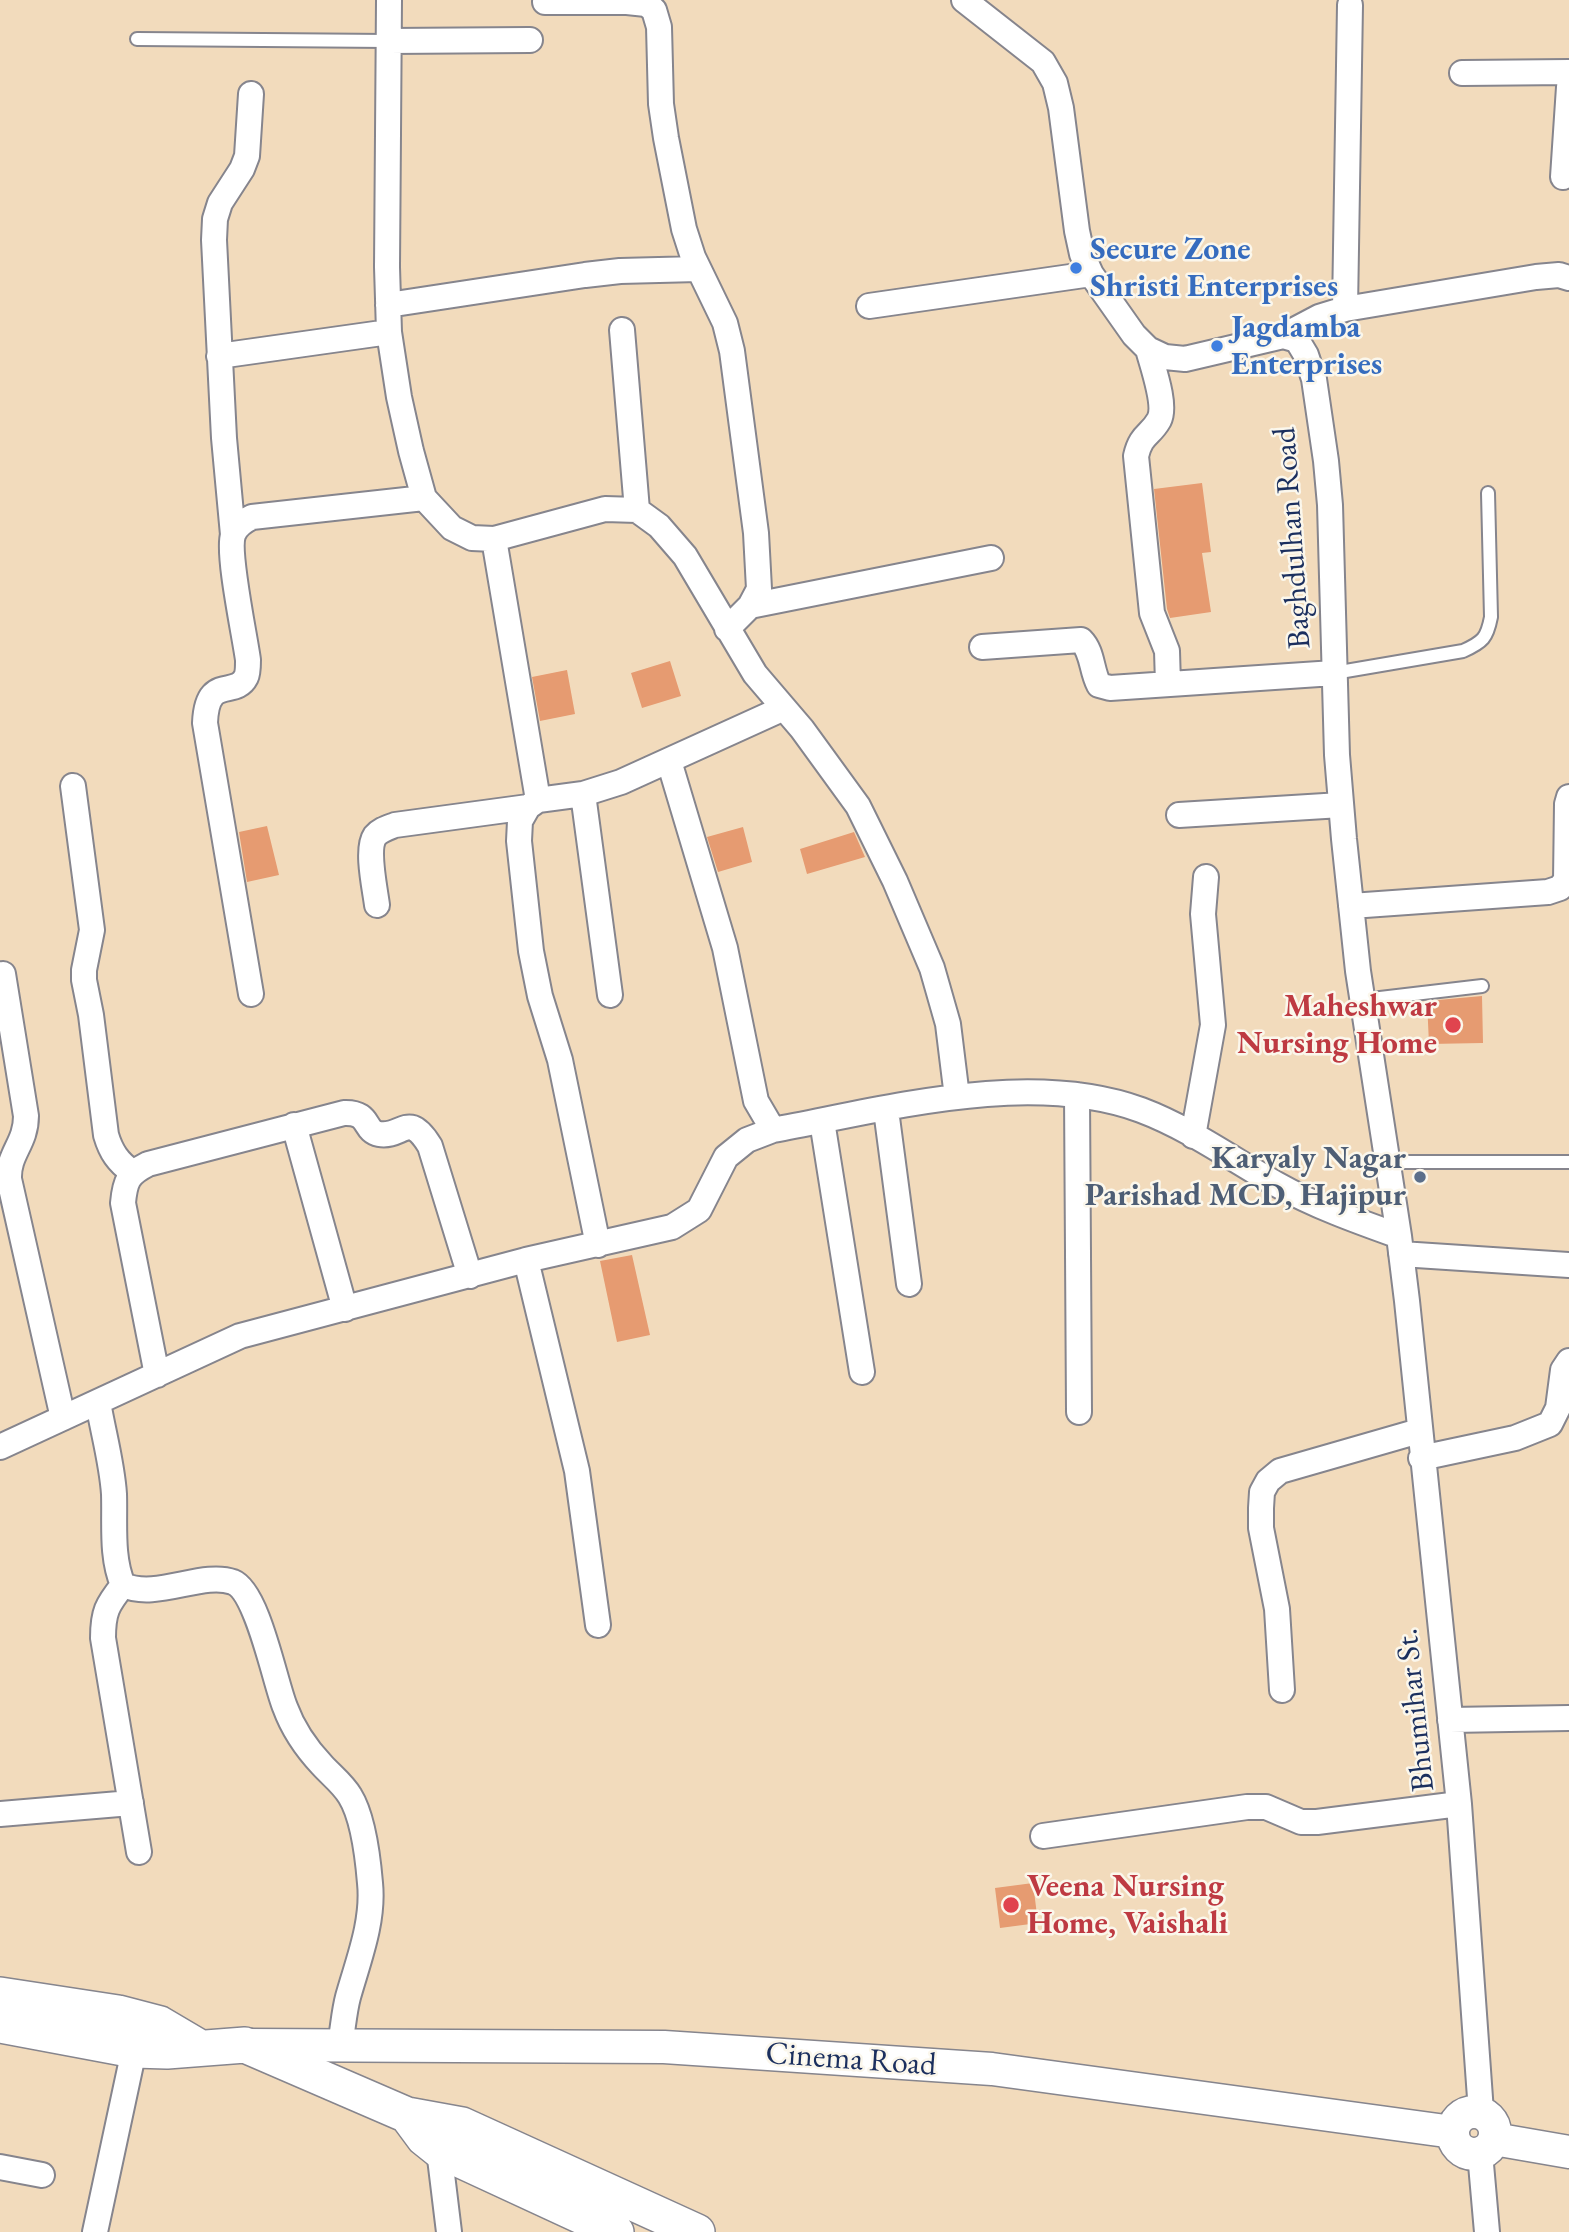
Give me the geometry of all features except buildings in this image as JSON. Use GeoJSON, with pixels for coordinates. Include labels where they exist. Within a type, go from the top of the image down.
{"type":"FeatureCollection","features":[{"type":"Feature","properties":{"kind":"main road"},"geometry":{"type":"LineString","coordinates":[[0,1995],[118,2013],[160,2024],[199,2047]]}},
{"type":"Feature","properties":{"kind":"main road"},"geometry":{"type":"LineString","coordinates":[[0,2025],[134,2050],[245,2045],[407,2115],[461,2125],[697,2232]]}},
{"type":"Feature","properties":{"kind":"main road"},"geometry":{"type":"LineString","coordinates":[[407,2115],[424,2138],[439,2150],[616,2232]]}},
{"type":"Feature","properties":{"kind":"street"},"geometry":{"type":"LineString","coordinates":[[389,0],[389,332],[408,438],[424,498],[452,528],[472,538],[494,539],[605,509],[637,510],[659,526],[685,556],[755,674],[858,806],[895,881],[932,968],[948,1024],[957,1097]]}},
{"type":"Feature","properties":{"kind":"street"},"geometry":{"type":"LineString","coordinates":[[964,0],[1044,62],[1055,83],[1061,108],[1082,254],[1091,274],[1134,335],[1148,349],[1165,358],[1185,359],[1283,336],[1319,317],[1345,309],[1536,276],[1559,275],[1569,278]]}},
{"type":"Feature","properties":{"kind":"street"},"geometry":{"type":"LineString","coordinates":[[545,2],[646,4],[654,10],[659,27],[661,104],[666,138],[684,229],[698,269],[725,323],[732,351],[756,533],[759,589],[750,606],[727,629]]}},
{"type":"Feature","properties":{"kind":"street"},"geometry":{"type":"LineString","coordinates":[[1345,309],[1350,5]]}},
{"type":"Feature","properties":{"kind":"street"},"geometry":{"type":"LineString","coordinates":[[389,41],[530,40]]}},
{"type":"Feature","properties":{"kind":"street"},"geometry":{"type":"LineString","coordinates":[[1462,73],[1569,72]]}},
{"type":"Feature","properties":{"kind":"street"},"geometry":{"type":"LineString","coordinates":[[1563,177],[1569,87]]}},
{"type":"Feature","properties":{"kind":"street"},"geometry":{"type":"LineString","coordinates":[[251,94],[247,156],[242,169],[220,203],[215,219],[214,240],[223,438],[233,535],[232,553],[248,660],[247,676],[240,683],[212,695],[206,706],[205,723],[251,994]]}},
{"type":"Feature","properties":{"kind":"street"},"geometry":{"type":"LineString","coordinates":[[388,305],[585,275],[698,269]]}},
{"type":"Feature","properties":{"kind":"street"},"geometry":{"type":"LineString","coordinates":[[869,306],[1091,274]]}},
{"type":"Feature","properties":{"kind":"street"},"geometry":{"type":"LineString","coordinates":[[622,330],[637,510]]}},
{"type":"Feature","properties":{"kind":"street"},"geometry":{"type":"LineString","coordinates":[[219,356],[389,332]]}},
{"type":"Feature","properties":{"kind":"street","name":"Baghdulhan Road"},"geometry":{"type":"LineString","coordinates":[[1283,336],[1297,340],[1306,355],[1314,379],[1330,505],[1334,673],[1350,906],[1407,1301]]}},
{"type":"Feature","properties":{"kind":"street"},"geometry":{"type":"LineString","coordinates":[[1148,349],[1161,413],[1158,422],[1139,443],[1136,456],[1152,613],[1167,651],[1168,684]]}},
{"type":"Feature","properties":{"kind":"street"},"geometry":{"type":"LineString","coordinates":[[233,535],[240,523],[252,517],[424,498]]}},
{"type":"Feature","properties":{"kind":"street"},"geometry":{"type":"LineString","coordinates":[[494,539],[533,803],[520,821],[519,841],[531,951],[540,996],[560,1059],[598,1244]]}},
{"type":"Feature","properties":{"kind":"street"},"geometry":{"type":"LineString","coordinates":[[750,606],[991,558]]}},
{"type":"Feature","properties":{"kind":"street"},"geometry":{"type":"LineString","coordinates":[[982,647],[1081,640],[1088,647],[1099,685],[1110,688],[1334,673]]}},
{"type":"Feature","properties":{"kind":"street"},"geometry":{"type":"LineString","coordinates":[[377,905],[371,849],[373,838],[381,830],[395,825],[583,794],[621,782],[784,708]]}},
{"type":"Feature","properties":{"kind":"street"},"geometry":{"type":"LineString","coordinates":[[669,761],[725,948],[756,1101],[773,1130]]}},
{"type":"Feature","properties":{"kind":"street"},"geometry":{"type":"LineString","coordinates":[[73,786],[93,930],[84,980],[106,1135],[119,1163],[132,1172]]}},
{"type":"Feature","properties":{"kind":"street"},"geometry":{"type":"LineString","coordinates":[[583,794],[610,995]]}},
{"type":"Feature","properties":{"kind":"street"},"geometry":{"type":"LineString","coordinates":[[1350,906],[1548,892],[1560,888],[1566,880],[1568,860],[1569,797]]}},
{"type":"Feature","properties":{"kind":"street"},"geometry":{"type":"LineString","coordinates":[[1179,815],[1341,805]]}},
{"type":"Feature","properties":{"kind":"street"},"geometry":{"type":"LineString","coordinates":[[1194,1136],[1213,1026],[1203,914],[1206,877]]}},
{"type":"Feature","properties":{"kind":"street"},"geometry":{"type":"LineString","coordinates":[[3,974],[26,1116],[26,1131],[9,1167],[9,1179],[63,1418]]}},
{"type":"Feature","properties":{"kind":"street"},"geometry":{"type":"LineString","coordinates":[[0,1447],[240,1336],[526,1260],[673,1227],[699,1210],[726,1157],[747,1140],[773,1130],[957,1097],[1030,1091],[1107,1099],[1169,1122],[1279,1186],[1400,1245],[1569,1265]]}},
{"type":"Feature","properties":{"kind":"street"},"geometry":{"type":"LineString","coordinates":[[1077,1095],[1079,1412]]}},
{"type":"Feature","properties":{"kind":"street"},"geometry":{"type":"LineString","coordinates":[[886,1110],[909,1284]]}},
{"type":"Feature","properties":{"kind":"street"},"geometry":{"type":"LineString","coordinates":[[157,1375],[123,1203],[124,1187],[132,1172],[148,1164],[344,1113],[355,1112],[364,1118],[371,1130],[377,1134],[415,1128],[430,1146],[470,1276]]}},
{"type":"Feature","properties":{"kind":"street"},"geometry":{"type":"LineString","coordinates":[[822,1121],[862,1372]]}},
{"type":"Feature","properties":{"kind":"street"},"geometry":{"type":"LineString","coordinates":[[294,1125],[345,1308]]}},
{"type":"Feature","properties":{"kind":"street"},"geometry":{"type":"LineString","coordinates":[[526,1260],[577,1471],[598,1625]]}},
{"type":"Feature","properties":{"kind":"street","name":"Bhumihar St."},"geometry":{"type":"LineString","coordinates":[[1407,1301],[1421,1458],[1459,1804],[1485,2135],[1487,2232]]}},
{"type":"Feature","properties":{"kind":"street"},"geometry":{"type":"LineString","coordinates":[[1421,1458],[1516,1438],[1550,1424],[1558,1408],[1563,1370],[1569,1361]]}},
{"type":"Feature","properties":{"kind":"street"},"geometry":{"type":"LineString","coordinates":[[98,1402],[112,1483],[117,1557],[123,1585],[134,1590],[150,1590],[219,1580],[234,1583],[244,1593],[257,1620],[284,1706],[295,1730],[304,1745],[349,1794],[356,1808],[370,1884],[370,1908],[347,2001],[340,2044]]}},
{"type":"Feature","properties":{"kind":"street"},"geometry":{"type":"LineString","coordinates":[[1282,1690],[1277,1609],[1261,1528],[1262,1492],[1268,1481],[1280,1471],[1419,1431]]}},
{"type":"Feature","properties":{"kind":"street"},"geometry":{"type":"LineString","coordinates":[[123,1585],[108,1604],[103,1618],[103,1637],[139,1852]]}},
{"type":"Feature","properties":{"kind":"street"},"geometry":{"type":"LineString","coordinates":[[1450,1720],[1569,1718]]}},
{"type":"Feature","properties":{"kind":"street"},"geometry":{"type":"LineString","coordinates":[[0,1814],[131,1803]]}},
{"type":"Feature","properties":{"kind":"street"},"geometry":{"type":"LineString","coordinates":[[1043,1836],[1247,1807],[1266,1807],[1301,1822],[1317,1822],[1459,1804]]}},
{"type":"Feature","properties":{"kind":"street","name":"Cinema Road"},"geometry":{"type":"LineString","coordinates":[[245,2045],[664,2047],[992,2069],[1452,2132],[1460,2116],[1466,2113],[1485,2135]]}},
{"type":"Feature","properties":{"kind":"street"},"geometry":{"type":"LineString","coordinates":[[95,2232],[134,2050]]}},
{"type":"Feature","properties":{"kind":"street"},"geometry":{"type":"LineString","coordinates":[[1485,2135],[1569,2152]]}},
{"type":"Feature","properties":{"kind":"street"},"geometry":{"type":"LineString","coordinates":[[439,2150],[449,2232]]}},
{"type":"Feature","properties":{"kind":"street"},"geometry":{"type":"LineString","coordinates":[[0,2167],[42,2175]]}},
{"type":"Feature","properties":{"kind":"lane"},"geometry":{"type":"LineString","coordinates":[[136,39],[389,41]]}},
{"type":"Feature","properties":{"kind":"lane"},"geometry":{"type":"LineString","coordinates":[[1334,673],[1463,651],[1477,645],[1487,634],[1491,617],[1488,493]]}},
{"type":"Feature","properties":{"kind":"lane"},"geometry":{"type":"LineString","coordinates":[[1363,1000],[1482,986]]}},
{"type":"Feature","properties":{"kind":"lane"},"geometry":{"type":"LineString","coordinates":[[1387,1162],[1569,1162]]}},
{"type":"Feature","properties":{"kind":"place","name":"Secure Zone Shristi Enterprises"},"geometry":{"type":"Point","coordinates":[1076,268]}},
{"type":"Feature","properties":{"kind":"place","name":"Jagdamba Enterprises"},"geometry":{"type":"Point","coordinates":[1217,346]}},
{"type":"Feature","properties":{"kind":"place","name":"Maheshwar Nursing Home"},"geometry":{"type":"Point","coordinates":[1453,1025]}},
{"type":"Feature","properties":{"kind":"place","name":"Karyaly Nagar Parishad MCD, Hajipur"},"geometry":{"type":"Point","coordinates":[1420,1177]}},
{"type":"Feature","properties":{"kind":"place","name":"Veena Nursing Home, Vaishali"},"geometry":{"type":"Point","coordinates":[1011,1905]}}]}
